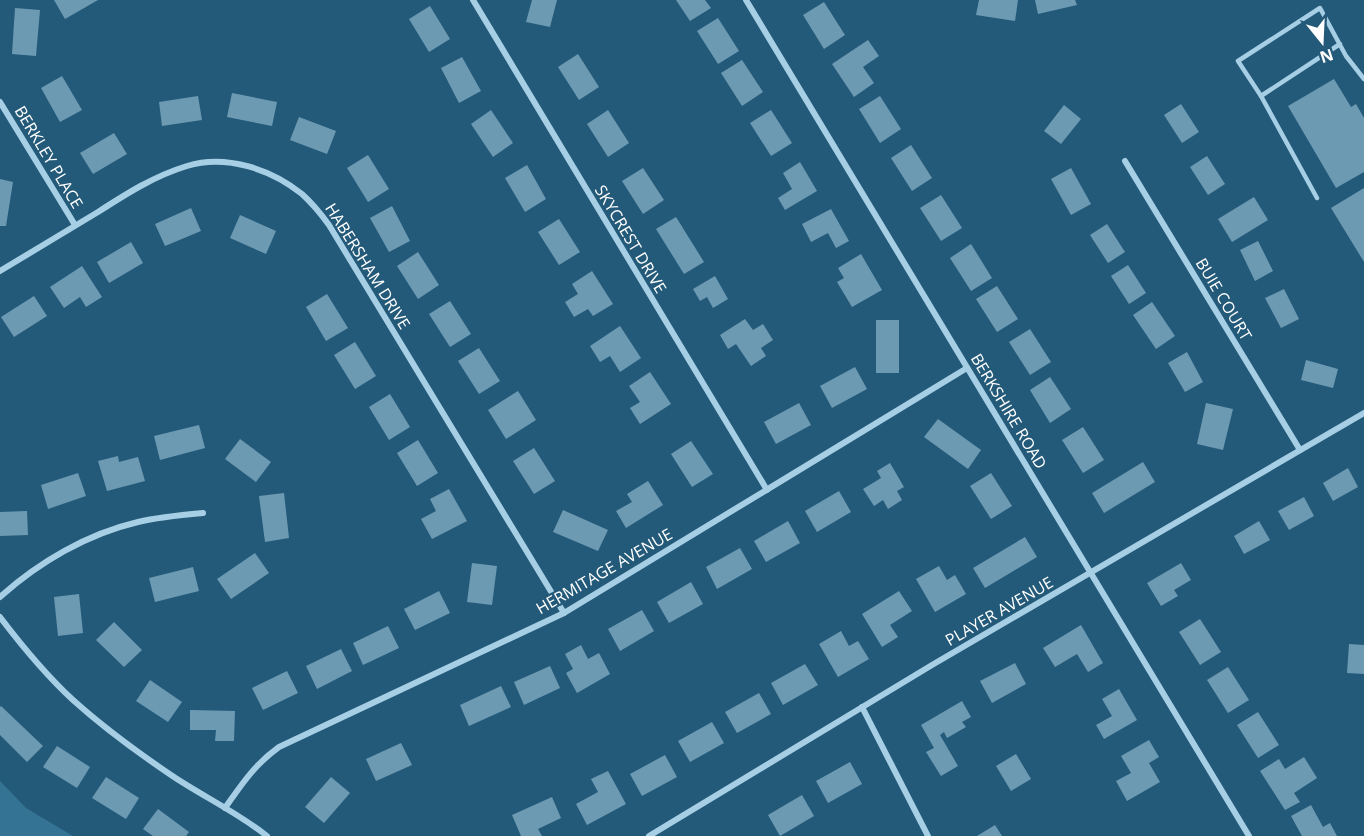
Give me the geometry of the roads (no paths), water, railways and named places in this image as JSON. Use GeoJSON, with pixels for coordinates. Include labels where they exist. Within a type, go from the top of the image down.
{"type":"FeatureCollection","features":[{"type":"Feature","properties":{"kind":"street","name":"SKYCREST DRIVE"},"geometry":{"type":"LineString","coordinates":[[474,0],[767,490]]}},
{"type":"Feature","properties":{"kind":"street","name":"BERKSHIRE ROAD"},"geometry":{"type":"LineString","coordinates":[[746,0],[1249,836]]}},
{"type":"Feature","properties":{"kind":"street","name":"BERKLEY PLACE"},"geometry":{"type":"LineString","coordinates":[[0,102],[75,225]]}},
{"type":"Feature","properties":{"kind":"street","name":"BUIE COURT"},"geometry":{"type":"LineString","coordinates":[[1125,161],[1300,450]]}},
{"type":"Feature","properties":{"kind":"street","name":"HABERSHAM DRIVE"},"geometry":{"type":"LineString","coordinates":[[0,271],[142,184],[188,165],[229,162],[249,166],[286,183],[315,206],[329,225],[564,613]]}},
{"type":"Feature","properties":{"kind":"street","name":"HERMITAGE AVENUE"},"geometry":{"type":"LineString","coordinates":[[225,808],[250,772],[279,747],[564,613],[967,368]]}},
{"type":"Feature","properties":{"kind":"street","name":"PLAYER AVENUE"},"geometry":{"type":"LineString","coordinates":[[650,836],[862,707],[1364,413]]}},
{"type":"Feature","properties":{"kind":"street"},"geometry":{"type":"LineString","coordinates":[[0,597],[37,567],[69,548],[100,534],[169,516],[202,513]]}},
{"type":"Feature","properties":{"kind":"street"},"geometry":{"type":"LineString","coordinates":[[0,617],[18,642],[74,701],[152,761],[252,824],[267,836]]}},
{"type":"Feature","properties":{"kind":"street"},"geometry":{"type":"LineString","coordinates":[[862,707],[928,836]]}},
{"type":"Feature","properties":{"kind":"lane"},"geometry":{"type":"LineString","coordinates":[[1317,198],[1261,96],[1238,61],[1320,8],[1346,56],[1364,79]]}},
{"type":"Feature","properties":{"kind":"lane"},"geometry":{"type":"LineString","coordinates":[[1261,96],[1340,44]]}}]}
